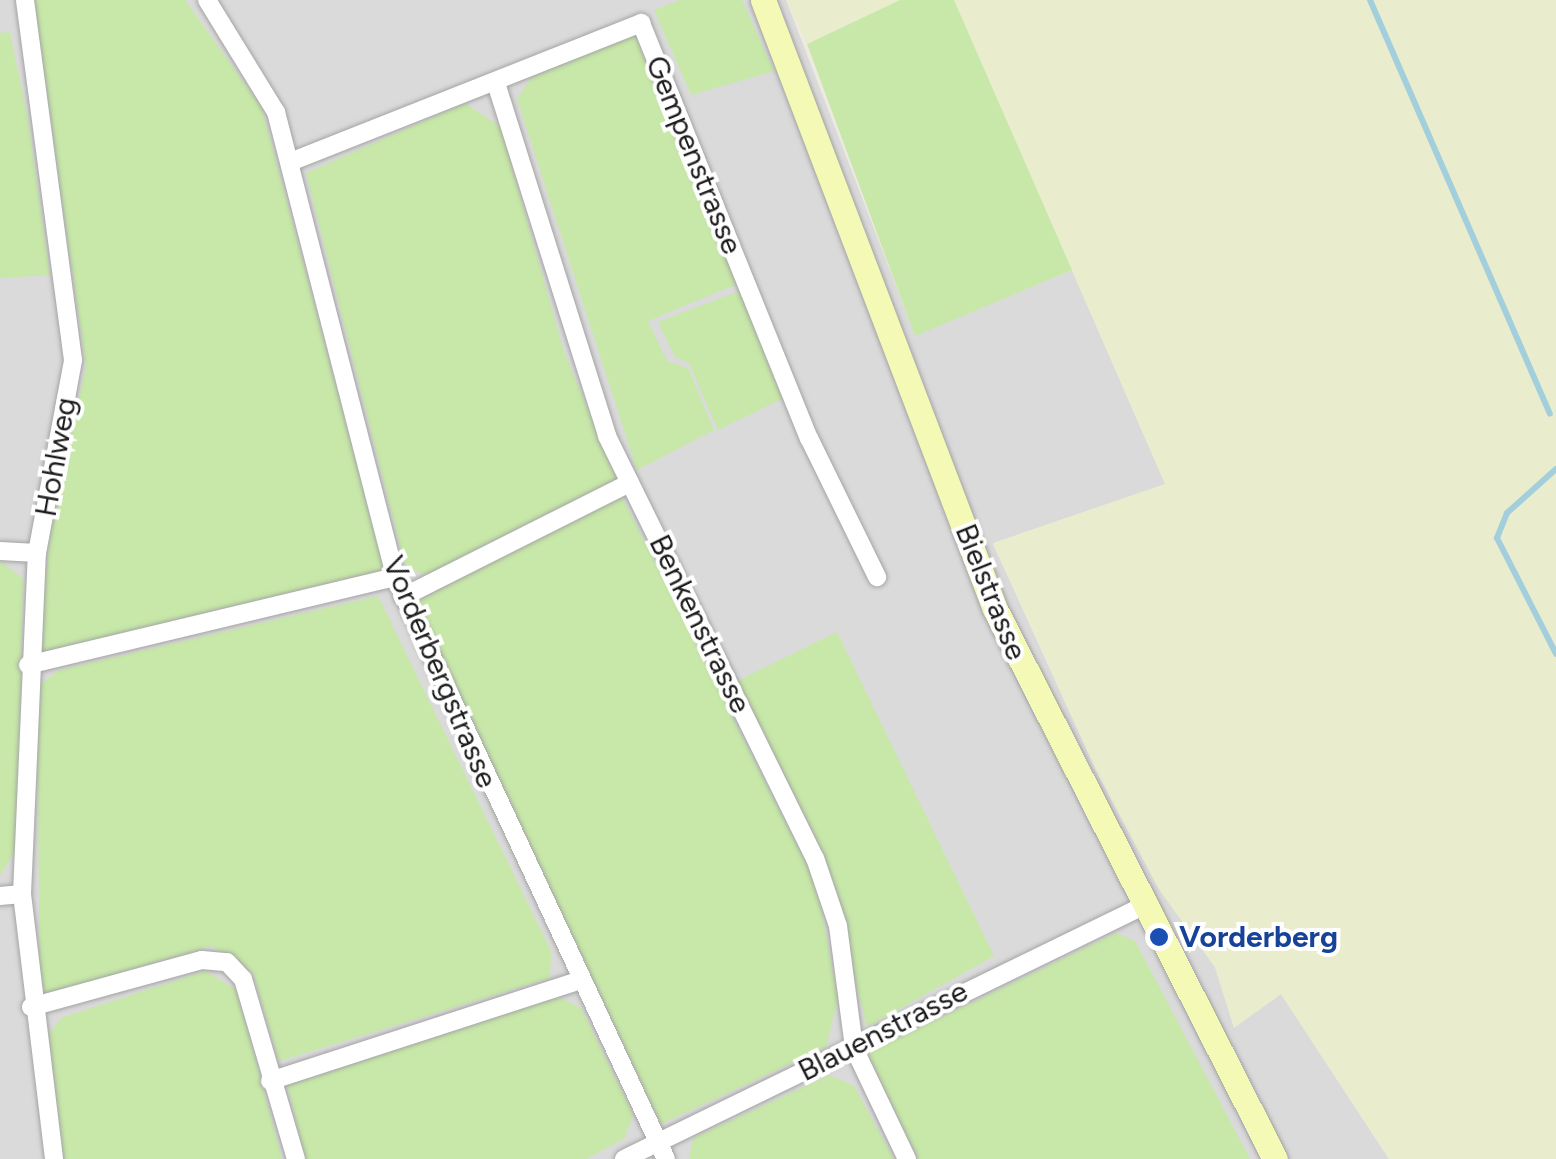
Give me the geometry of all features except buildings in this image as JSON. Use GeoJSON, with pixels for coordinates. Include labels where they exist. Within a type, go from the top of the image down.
{"type":"FeatureCollection","features":[{"type":"Feature","properties":{"kind":"main road","name":"Bielstrasse"},"geometry":{"type":"LineString","coordinates":[[764,0],[995,609],[1142,906],[1275,1159]]}},
{"type":"Feature","properties":{"kind":"street","name":"Hohlweg"},"geometry":{"type":"LineString","coordinates":[[25,0],[73,360],[38,553],[28,666],[22,894],[32,1007],[54,1159]]}},
{"type":"Feature","properties":{"kind":"street","name":"Vorderbergstrasse"},"geometry":{"type":"LineString","coordinates":[[208,0],[253,66],[290,162],[395,577],[662,1150]]}},
{"type":"Feature","properties":{"kind":"street","name":"Gempenstrasse"},"geometry":{"type":"LineString","coordinates":[[290,162],[496,84],[641,23],[809,438],[877,576]]}},
{"type":"Feature","properties":{"kind":"street","name":"Benkenstrasse"},"geometry":{"type":"LineString","coordinates":[[496,84],[560,302],[630,483],[815,858],[838,926],[854,1048],[907,1159]]}},
{"type":"Feature","properties":{"kind":"street"},"geometry":{"type":"LineString","coordinates":[[404,597],[630,483]]}},
{"type":"Feature","properties":{"kind":"street"},"geometry":{"type":"LineString","coordinates":[[0,551],[38,553]]}},
{"type":"Feature","properties":{"kind":"street"},"geometry":{"type":"LineString","coordinates":[[28,666],[395,577]]}},
{"type":"Feature","properties":{"kind":"street"},"geometry":{"type":"LineString","coordinates":[[0,896],[22,894]]}},
{"type":"Feature","properties":{"kind":"street","name":"Blauenstrasse"},"geometry":{"type":"LineString","coordinates":[[624,1159],[662,1150],[854,1048],[1142,906]]}},
{"type":"Feature","properties":{"kind":"street"},"geometry":{"type":"LineString","coordinates":[[32,1007],[202,960],[227,962],[243,979],[296,1159]]}},
{"type":"Feature","properties":{"kind":"street"},"geometry":{"type":"LineString","coordinates":[[270,1081],[580,980]]}},
{"type":"Feature","properties":{"kind":"shaded area"},"geometry":{"type":"Polygon","coordinates":[[[0,0],[786,0],[915,335],[1072,270],[1166,484],[993,544],[1097,772],[1159,889],[1215,967],[1234,1027],[1281,994],[1389,1159],[0,1159],[0,0]]]}},
{"type":"Feature","properties":{"kind":"green space"},"geometry":{"type":"Polygon","coordinates":[[[33,0],[185,0],[262,108],[386,573],[38,654],[50,533],[86,366],[33,0]]]}},
{"type":"Feature","properties":{"kind":"green space"},"geometry":{"type":"Polygon","coordinates":[[[680,0],[742,0],[774,71],[691,95],[654,10],[680,0]]]}},
{"type":"Feature","properties":{"kind":"green space"},"geometry":{"type":"Polygon","coordinates":[[[786,0],[900,0],[807,44],[786,0]]]}},
{"type":"Feature","properties":{"kind":"green space"},"geometry":{"type":"Polygon","coordinates":[[[900,0],[954,0],[1072,270],[915,336],[807,44],[900,0]]]}},
{"type":"Feature","properties":{"kind":"green space"},"geometry":{"type":"Polygon","coordinates":[[[954,0],[1556,0],[1556,1159],[1389,1159],[1281,994],[1234,1028],[1215,967],[1159,889],[1097,772],[993,543],[1165,484],[954,0]]]}},
{"type":"Feature","properties":{"kind":"green space"},"geometry":{"type":"Polygon","coordinates":[[[10,32],[27,114],[50,275],[0,278],[0,33],[10,32]]]}},
{"type":"Feature","properties":{"kind":"green space"},"geometry":{"type":"Polygon","coordinates":[[[635,34],[737,284],[648,321],[667,361],[688,368],[714,430],[637,470],[517,99],[531,78],[635,34]]]}},
{"type":"Feature","properties":{"kind":"green space"},"geometry":{"type":"Polygon","coordinates":[[[465,103],[501,127],[563,349],[617,480],[427,576],[405,566],[306,173],[465,103]]]}},
{"type":"Feature","properties":{"kind":"green space"},"geometry":{"type":"Polygon","coordinates":[[[742,290],[786,397],[718,430],[689,363],[675,357],[658,322],[742,290]]]}},
{"type":"Feature","properties":{"kind":"green space"},"geometry":{"type":"Polygon","coordinates":[[[621,495],[817,885],[838,999],[826,1047],[661,1124],[411,603],[621,495]]]}},
{"type":"Feature","properties":{"kind":"green space"},"geometry":{"type":"Polygon","coordinates":[[[0,561],[23,579],[18,847],[0,875],[0,561]]]}},
{"type":"Feature","properties":{"kind":"green space"},"geometry":{"type":"Polygon","coordinates":[[[378,596],[551,951],[550,978],[279,1061],[253,973],[212,946],[40,997],[37,687],[59,670],[378,596]]]}},
{"type":"Feature","properties":{"kind":"green space"},"geometry":{"type":"Polygon","coordinates":[[[837,632],[994,956],[867,1027],[824,855],[737,681],[837,632]]]}},
{"type":"Feature","properties":{"kind":"green space"},"geometry":{"type":"Polygon","coordinates":[[[1116,933],[1135,941],[1250,1159],[918,1159],[867,1053],[1116,933]]]}},
{"type":"Feature","properties":{"kind":"green space"},"geometry":{"type":"Polygon","coordinates":[[[205,971],[237,990],[282,1159],[62,1159],[49,1033],[63,1017],[205,971]]]}},
{"type":"Feature","properties":{"kind":"green space"},"geometry":{"type":"Polygon","coordinates":[[[558,997],[581,1008],[633,1114],[625,1138],[586,1159],[305,1159],[287,1084],[558,997]]]}},
{"type":"Feature","properties":{"kind":"green space"},"geometry":{"type":"Polygon","coordinates":[[[830,1075],[854,1086],[894,1159],[689,1159],[693,1138],[830,1075]]]}},
{"type":"Feature","properties":{"kind":"waterway"},"geometry":{"type":"LineString","coordinates":[[1370,0],[1550,414]]}},
{"type":"Feature","properties":{"kind":"waterway"},"geometry":{"type":"LineString","coordinates":[[1556,469],[1507,513],[1497,538],[1556,654]]}},
{"type":"Feature","properties":{"kind":"place","name":"Vorderberg"},"geometry":{"type":"Point","coordinates":[1159,937]}}]}
